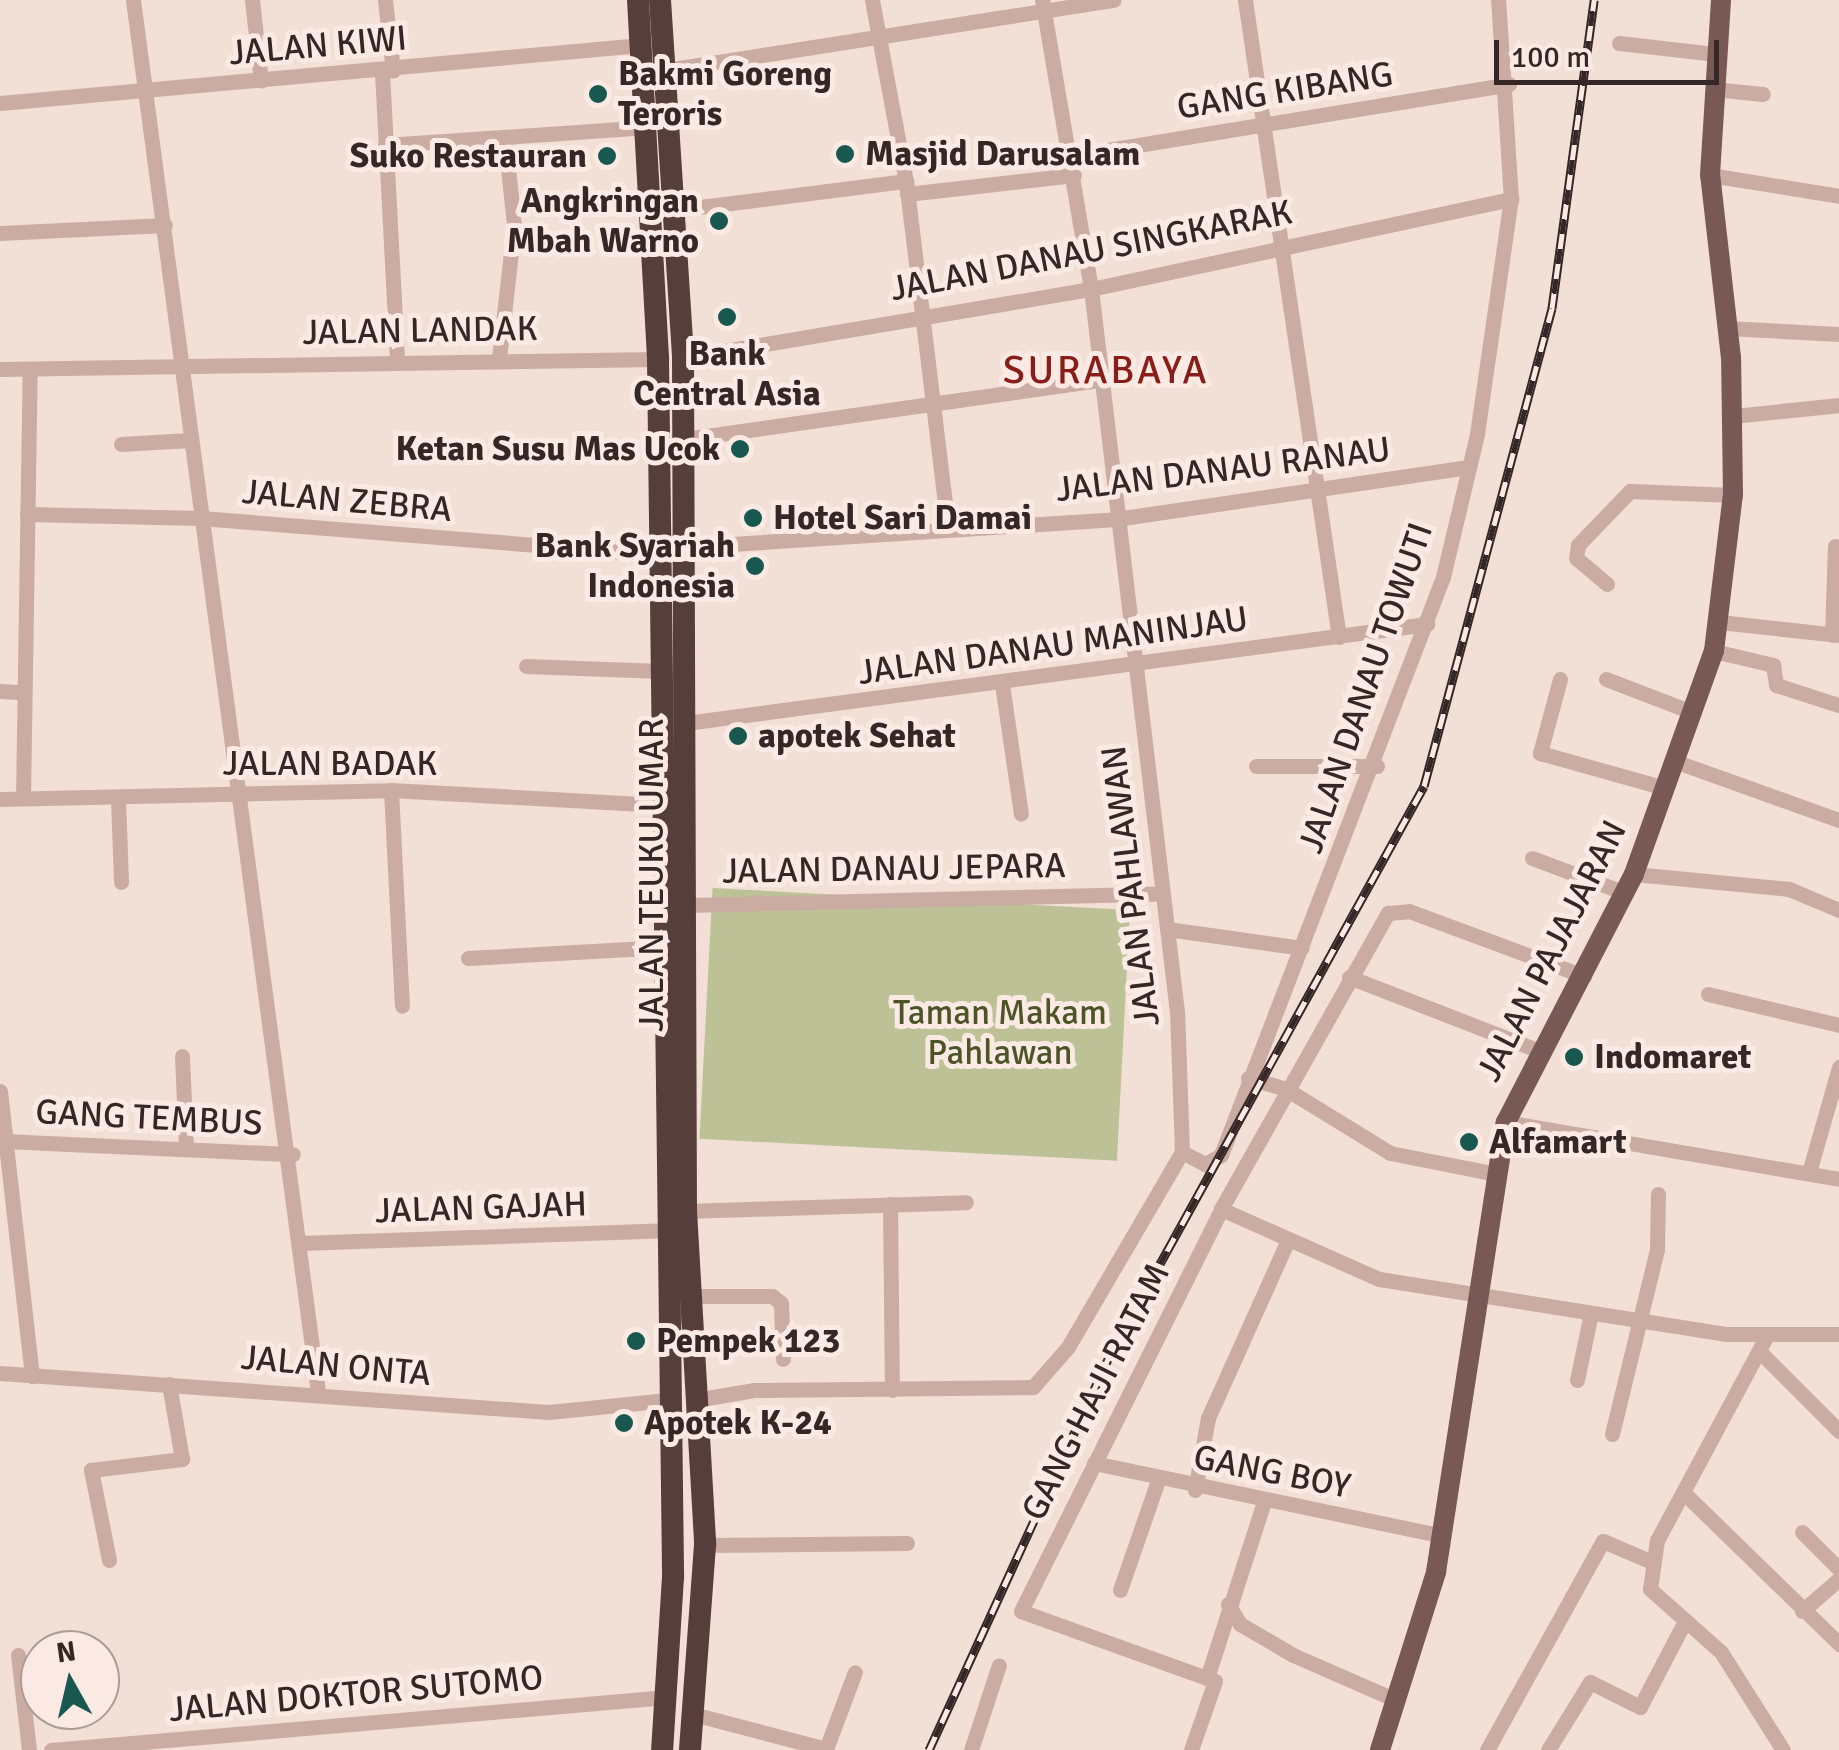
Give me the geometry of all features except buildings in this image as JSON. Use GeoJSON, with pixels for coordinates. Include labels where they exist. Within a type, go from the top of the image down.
{"type":"FeatureCollection","features":[{"type":"Feature","properties":{"kind":"highway","name":"JALAN TEUKU UMAR"},"geometry":{"type":"LineString","coordinates":[[638,0],[658,360],[660,805],[676,948],[675,1153],[665,1230],[674,1578],[662,1750]]}},
{"type":"Feature","properties":{"kind":"highway","name":"JALAN TEUKU UMAR"},"geometry":{"type":"LineString","coordinates":[[660,0],[676,210],[685,439],[687,904],[676,948]]}},
{"type":"Feature","properties":{"kind":"highway","name":"JALAN TEUKU UMAR"},"geometry":{"type":"LineString","coordinates":[[675,1153],[686,1212],[705,1545],[705,1602],[690,1750]]}},
{"type":"Feature","properties":{"kind":"main road","name":"JALAN PAJAJARAN"},"geometry":{"type":"LineString","coordinates":[[1380,1750],[1440,1534],[1506,1122],[1630,884],[1714,650],[1733,495],[1733,416],[1710,175],[1721,0]]}},
{"type":"Feature","properties":{"kind":"street"},"geometry":{"type":"LineString","coordinates":[[133,0],[148,89],[238,793],[292,1154],[318,1392]]}},
{"type":"Feature","properties":{"kind":"street"},"geometry":{"type":"LineString","coordinates":[[252,0],[261,81]]}},
{"type":"Feature","properties":{"kind":"street"},"geometry":{"type":"LineString","coordinates":[[385,0],[384,145],[398,360]]}},
{"type":"Feature","properties":{"kind":"street"},"geometry":{"type":"LineString","coordinates":[[872,0],[906,188],[919,318],[948,527]]}},
{"type":"Feature","properties":{"kind":"street"},"geometry":{"type":"LineString","coordinates":[[666,70],[1043,5],[1114,0]]}},
{"type":"Feature","properties":{"kind":"street"},"geometry":{"type":"LineString","coordinates":[[1246,0],[1285,242],[1339,637]]}},
{"type":"Feature","properties":{"kind":"street","name":"JALAN DANAU TOWUTI"},"geometry":{"type":"LineString","coordinates":[[1182,1152],[1205,1164],[1221,1155],[1248,1078],[1377,766],[1427,624],[1468,468],[1511,199],[1509,84],[1498,0]]}},
{"type":"Feature","properties":{"kind":"street","name":"JALAN PAHLAWAN"},"geometry":{"type":"LineString","coordinates":[[1043,5],[1091,288],[1167,929],[1182,1152]]}},
{"type":"Feature","properties":{"kind":"street"},"geometry":{"type":"LineString","coordinates":[[1619,43],[1716,54]]}},
{"type":"Feature","properties":{"kind":"street","name":"JALAN KIWI"},"geometry":{"type":"LineString","coordinates":[[0,103],[387,72],[642,45]]}},
{"type":"Feature","properties":{"kind":"street","name":"GANG KIBANG"},"geometry":{"type":"LineString","coordinates":[[1070,156],[1509,84]]}},
{"type":"Feature","properties":{"kind":"street"},"geometry":{"type":"LineString","coordinates":[[1713,89],[1762,94]]}},
{"type":"Feature","properties":{"kind":"street"},"geometry":{"type":"LineString","coordinates":[[384,145],[648,127]]}},
{"type":"Feature","properties":{"kind":"street"},"geometry":{"type":"LineString","coordinates":[[498,358],[514,226],[506,139]]}},
{"type":"Feature","properties":{"kind":"street"},"geometry":{"type":"LineString","coordinates":[[676,210],[1074,175]]}},
{"type":"Feature","properties":{"kind":"street"},"geometry":{"type":"LineString","coordinates":[[1710,175],[1839,196]]}},
{"type":"Feature","properties":{"kind":"street","name":"JALAN DANAU SINGKARAK"},"geometry":{"type":"LineString","coordinates":[[683,358],[1091,288],[1285,242],[1511,199]]}},
{"type":"Feature","properties":{"kind":"street"},"geometry":{"type":"LineString","coordinates":[[0,233],[165,225]]}},
{"type":"Feature","properties":{"kind":"street"},"geometry":{"type":"LineString","coordinates":[[1726,328],[1839,334]]}},
{"type":"Feature","properties":{"kind":"street","name":"JALAN LANDAK"},"geometry":{"type":"LineString","coordinates":[[0,369],[30,372],[498,358],[658,360]]}},
{"type":"Feature","properties":{"kind":"street"},"geometry":{"type":"LineString","coordinates":[[23,798],[30,372]]}},
{"type":"Feature","properties":{"kind":"street"},"geometry":{"type":"LineString","coordinates":[[685,439],[1099,380]]}},
{"type":"Feature","properties":{"kind":"street"},"geometry":{"type":"LineString","coordinates":[[1733,416],[1839,405]]}},
{"type":"Feature","properties":{"kind":"street"},"geometry":{"type":"LineString","coordinates":[[121,444],[190,440]]}},
{"type":"Feature","properties":{"kind":"street","name":"JALAN DANAU RANAU"},"geometry":{"type":"LineString","coordinates":[[685,547],[1116,519],[1468,468]]}},
{"type":"Feature","properties":{"kind":"street"},"geometry":{"type":"LineString","coordinates":[[1607,584],[1576,558],[1578,545],[1630,491],[1733,495]]}},
{"type":"Feature","properties":{"kind":"street","name":"JALAN ZEBRA"},"geometry":{"type":"LineString","coordinates":[[27,514],[201,518],[660,555]]}},
{"type":"Feature","properties":{"kind":"street"},"geometry":{"type":"LineString","coordinates":[[1719,622],[1836,635],[1834,546]]}},
{"type":"Feature","properties":{"kind":"street","name":"JALAN DANAU MANINJAU"},"geometry":{"type":"LineString","coordinates":[[686,723],[1002,684],[1427,624]]}},
{"type":"Feature","properties":{"kind":"street"},"geometry":{"type":"LineString","coordinates":[[1714,650],[1773,665],[1776,685],[1838,705]]}},
{"type":"Feature","properties":{"kind":"street"},"geometry":{"type":"LineString","coordinates":[[526,666],[660,670]]}},
{"type":"Feature","properties":{"kind":"street"},"geometry":{"type":"LineString","coordinates":[[1560,678],[1540,753],[1665,788]]}},
{"type":"Feature","properties":{"kind":"street"},"geometry":{"type":"LineString","coordinates":[[1606,679],[1692,712]]}},
{"type":"Feature","properties":{"kind":"street"},"geometry":{"type":"LineString","coordinates":[[1002,684],[1021,814]]}},
{"type":"Feature","properties":{"kind":"street"},"geometry":{"type":"LineString","coordinates":[[0,691],[22,692]]}},
{"type":"Feature","properties":{"kind":"street"},"geometry":{"type":"LineString","coordinates":[[1674,761],[1839,820]]}},
{"type":"Feature","properties":{"kind":"street"},"geometry":{"type":"LineString","coordinates":[[1256,766],[1377,766]]}},
{"type":"Feature","properties":{"kind":"street"},"geometry":{"type":"LineString","coordinates":[[391,790],[402,1006]]}},
{"type":"Feature","properties":{"kind":"street","name":"JALAN BADAK"},"geometry":{"type":"LineString","coordinates":[[0,799],[118,800],[391,790],[660,805]]}},
{"type":"Feature","properties":{"kind":"street"},"geometry":{"type":"LineString","coordinates":[[118,800],[121,882]]}},
{"type":"Feature","properties":{"kind":"street"},"geometry":{"type":"LineString","coordinates":[[1532,858],[1630,884],[1790,889],[1839,910]]}},
{"type":"Feature","properties":{"kind":"street","name":"JALAN DANAU JEPARA"},"geometry":{"type":"LineString","coordinates":[[687,904],[1162,892]]}},
{"type":"Feature","properties":{"kind":"street","name":"GANG HAJI RATAM"},"geometry":{"type":"LineString","coordinates":[[1207,1678],[1020,1613],[1221,1208],[1381,918],[1409,911],[1584,976]]}},
{"type":"Feature","properties":{"kind":"street"},"geometry":{"type":"LineString","coordinates":[[1167,929],[1302,948]]}},
{"type":"Feature","properties":{"kind":"street"},"geometry":{"type":"LineString","coordinates":[[468,958],[676,948]]}},
{"type":"Feature","properties":{"kind":"street"},"geometry":{"type":"LineString","coordinates":[[1349,976],[1540,1051]]}},
{"type":"Feature","properties":{"kind":"street"},"geometry":{"type":"LineString","coordinates":[[1708,994],[1839,1026]]}},
{"type":"Feature","properties":{"kind":"street"},"geometry":{"type":"LineString","coordinates":[[182,1056],[186,1150]]}},
{"type":"Feature","properties":{"kind":"street"},"geometry":{"type":"LineString","coordinates":[[1810,1169],[1839,1067]]}},
{"type":"Feature","properties":{"kind":"street"},"geometry":{"type":"LineString","coordinates":[[1248,1078],[1286,1089],[1379,1148],[1496,1174]]}},
{"type":"Feature","properties":{"kind":"street"},"geometry":{"type":"LineString","coordinates":[[0,1093],[32,1376]]}},
{"type":"Feature","properties":{"kind":"street"},"geometry":{"type":"LineString","coordinates":[[1506,1122],[1810,1169],[1839,1179]]}},
{"type":"Feature","properties":{"kind":"street","name":"GANG TEMBUS"},"geometry":{"type":"LineString","coordinates":[[2,1133],[186,1150],[292,1154]]}},
{"type":"Feature","properties":{"kind":"street"},"geometry":{"type":"LineString","coordinates":[[695,1400],[1033,1387],[1068,1347],[1182,1152]]}},
{"type":"Feature","properties":{"kind":"street"},"geometry":{"type":"LineString","coordinates":[[1612,1434],[1643,1322],[1658,1194]]}},
{"type":"Feature","properties":{"kind":"street"},"geometry":{"type":"LineString","coordinates":[[686,1212],[966,1202]]}},
{"type":"Feature","properties":{"kind":"street"},"geometry":{"type":"LineString","coordinates":[[890,1204],[892,1390]]}},
{"type":"Feature","properties":{"kind":"street"},"geometry":{"type":"LineString","coordinates":[[1221,1208],[1379,1279],[1762,1345],[1839,1334]]}},
{"type":"Feature","properties":{"kind":"street","name":"JALAN GAJAH"},"geometry":{"type":"LineString","coordinates":[[300,1242],[473,1243],[665,1230]]}},
{"type":"Feature","properties":{"kind":"street"},"geometry":{"type":"LineString","coordinates":[[1195,1490],[1208,1418],[1288,1240]]}},
{"type":"Feature","properties":{"kind":"street"},"geometry":{"type":"LineString","coordinates":[[0,1265],[18,1264]]}},
{"type":"Feature","properties":{"kind":"street"},"geometry":{"type":"LineString","coordinates":[[688,1296],[772,1296],[781,1304],[783,1358]]}},
{"type":"Feature","properties":{"kind":"street"},"geometry":{"type":"LineString","coordinates":[[1577,1380],[1591,1314]]}},
{"type":"Feature","properties":{"kind":"street"},"geometry":{"type":"LineString","coordinates":[[1762,1345],[1839,1432]]}},
{"type":"Feature","properties":{"kind":"street"},"geometry":{"type":"LineString","coordinates":[[1762,1345],[1652,1562],[1653,1594],[1736,1672],[1783,1750]]}},
{"type":"Feature","properties":{"kind":"street","name":"JALAN ONTA"},"geometry":{"type":"LineString","coordinates":[[0,1373],[318,1392],[549,1412],[667,1400]]}},
{"type":"Feature","properties":{"kind":"street"},"geometry":{"type":"LineString","coordinates":[[108,1560],[91,1470],[182,1459],[170,1384]]}},
{"type":"Feature","properties":{"kind":"street","name":"GANG BOY"},"geometry":{"type":"LineString","coordinates":[[1094,1464],[1195,1490],[1440,1534]]}},
{"type":"Feature","properties":{"kind":"street"},"geometry":{"type":"LineString","coordinates":[[1120,1590],[1158,1480]]}},
{"type":"Feature","properties":{"kind":"street"},"geometry":{"type":"LineString","coordinates":[[1686,1495],[1839,1644]]}},
{"type":"Feature","properties":{"kind":"street"},"geometry":{"type":"LineString","coordinates":[[1191,1750],[1219,1689],[1207,1678],[1264,1500]]}},
{"type":"Feature","properties":{"kind":"street"},"geometry":{"type":"LineString","coordinates":[[1802,1532],[1839,1569]]}},
{"type":"Feature","properties":{"kind":"street"},"geometry":{"type":"LineString","coordinates":[[1488,1750],[1603,1541],[1652,1562]]}},
{"type":"Feature","properties":{"kind":"street"},"geometry":{"type":"LineString","coordinates":[[705,1545],[840,1550],[906,1542]]}},
{"type":"Feature","properties":{"kind":"street"},"geometry":{"type":"LineString","coordinates":[[1802,1612],[1839,1579]]}},
{"type":"Feature","properties":{"kind":"street"},"geometry":{"type":"LineString","coordinates":[[1228,1604],[1240,1624],[1293,1655],[1396,1700]]}},
{"type":"Feature","properties":{"kind":"street"},"geometry":{"type":"LineString","coordinates":[[1548,1750],[1590,1682],[1640,1706],[1685,1621]]}},
{"type":"Feature","properties":{"kind":"street"},"geometry":{"type":"LineString","coordinates":[[18,1655],[30,1750]]}},
{"type":"Feature","properties":{"kind":"street"},"geometry":{"type":"LineString","coordinates":[[972,1750],[999,1665]]}},
{"type":"Feature","properties":{"kind":"street"},"geometry":{"type":"LineString","coordinates":[[693,1714],[813,1749],[833,1744],[855,1672]]}},
{"type":"Feature","properties":{"kind":"street","name":"JALAN DOKTOR SUTOMO"},"geometry":{"type":"LineString","coordinates":[[51,1750],[667,1697]]}},
{"type":"Feature","properties":{"kind":"green space","name":"Taman Makam Pahlawan"},"geometry":{"type":"Polygon","coordinates":[[[713,888],[1130,910],[1117,1161],[699,1139],[713,888]]]}},
{"type":"Feature","properties":{"kind":"railway"},"geometry":{"type":"LineString","coordinates":[[929,1750],[1109,1356],[1424,786],[1552,308],[1594,0]]}},
{"type":"Feature","properties":{"kind":"place","name":"Bakmi Goreng Teroris"},"geometry":{"type":"Point","coordinates":[598,94]}},
{"type":"Feature","properties":{"kind":"place","name":"Masjid Darusalam"},"geometry":{"type":"Point","coordinates":[845,154]}},
{"type":"Feature","properties":{"kind":"place","name":"Suko Restauran"},"geometry":{"type":"Point","coordinates":[607,156]}},
{"type":"Feature","properties":{"kind":"place","name":"Angkringan Mbah Warno"},"geometry":{"type":"Point","coordinates":[719,221]}},
{"type":"Feature","properties":{"kind":"place","name":"Bank Central Asia"},"geometry":{"type":"Point","coordinates":[727,317]}},
{"type":"Feature","properties":{"kind":"place","name":"Ketan Susu Mas Ucok"},"geometry":{"type":"Point","coordinates":[740,449]}},
{"type":"Feature","properties":{"kind":"place","name":"Hotel Sari Damai"},"geometry":{"type":"Point","coordinates":[753,518]}},
{"type":"Feature","properties":{"kind":"place","name":"Bank Syariah Indonesia"},"geometry":{"type":"Point","coordinates":[755,566]}},
{"type":"Feature","properties":{"kind":"place","name":"apotek Sehat"},"geometry":{"type":"Point","coordinates":[738,736]}},
{"type":"Feature","properties":{"kind":"place","name":"Indomaret"},"geometry":{"type":"Point","coordinates":[1574,1057]}},
{"type":"Feature","properties":{"kind":"place","name":"Alfamart"},"geometry":{"type":"Point","coordinates":[1469,1142]}},
{"type":"Feature","properties":{"kind":"place","name":"Pempek 123"},"geometry":{"type":"Point","coordinates":[636,1341]}},
{"type":"Feature","properties":{"kind":"place","name":"Apotek K-24"},"geometry":{"type":"Point","coordinates":[624,1423]}},
{"type":"Feature","properties":{"kind":"district","name":"SURABAYA"},"geometry":{"type":"Point","coordinates":[1106,370]}}]}
